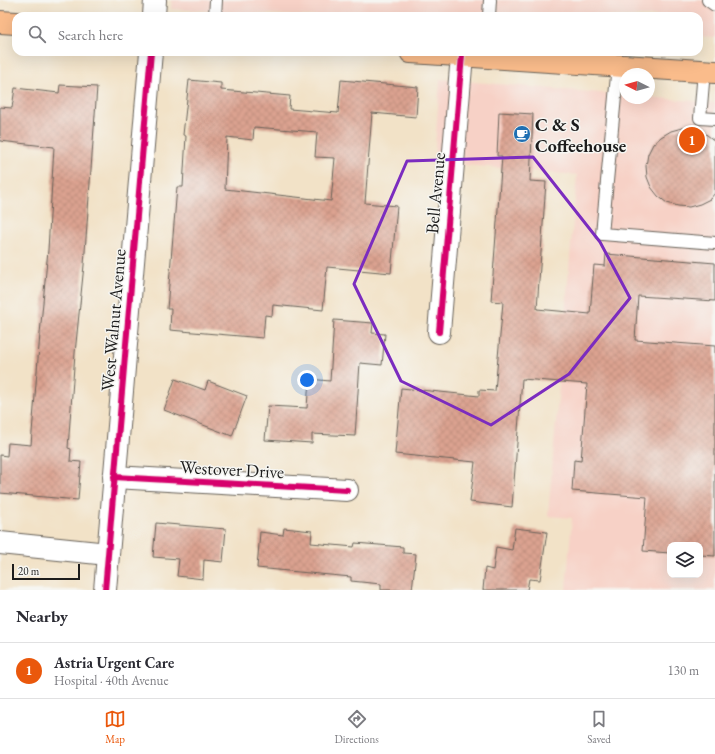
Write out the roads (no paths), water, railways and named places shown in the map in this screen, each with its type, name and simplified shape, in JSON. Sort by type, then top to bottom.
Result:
[{"type":"main road","points":[[0,22],[12,23]]},
{"type":"main road","points":[[498,56],[618,66],[710,71]]},
{"type":"street","points":[[154,12],[155,0]]},
{"type":"street","name":"West Walnut Avenue","points":[[105,590],[151,56]]},
{"type":"street","name":"Bell Avenue","points":[[439,332],[462,56]]},
{"type":"street","name":"Westover Drive","points":[[114,477],[347,490]]},
{"type":"street","points":[[0,544],[108,554]]},
{"type":"lane","points":[[215,12],[216,0]]},
{"type":"lane","points":[[489,12],[490,0]]},
{"type":"lane","points":[[708,0],[715,5]]},
{"type":"lane","points":[[618,66],[602,234],[715,243]]},
{"type":"lane","points":[[710,71],[700,118],[715,119]]},
{"type":"place","name":"C & S Coffeehouse","points":[[522,134]]},
{"type":"place","name":"Astria Urgent Care","points":[[692,140]]}]
